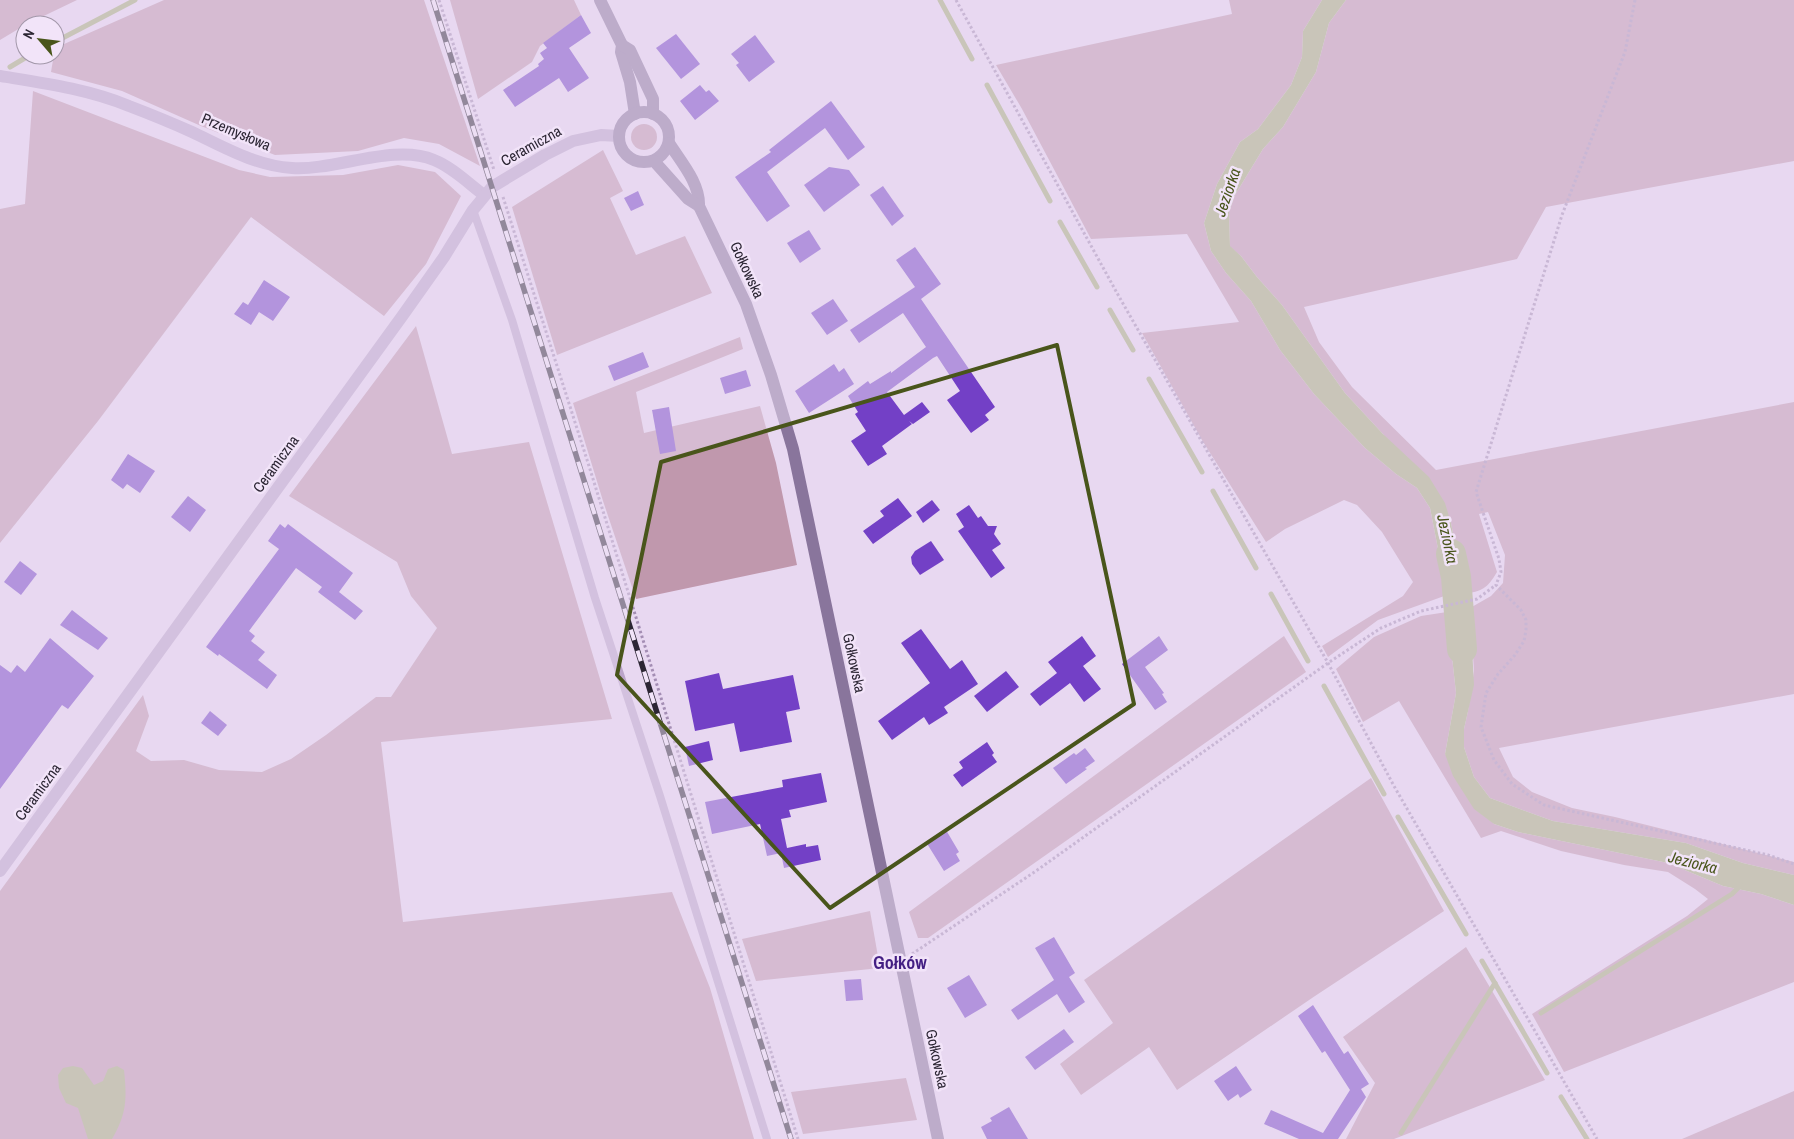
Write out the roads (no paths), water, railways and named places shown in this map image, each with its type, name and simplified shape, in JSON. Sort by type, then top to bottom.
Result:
[{"type":"street","points":[[600,0],[622,45],[630,50],[653,99],[653,114]]},
{"type":"street","points":[[622,45],[621,52],[630,82],[636,114]]},
{"type":"street","name":"Przemysłowa","points":[[0,76],[66,87],[127,104],[240,154],[260,162],[278,166],[308,168],[414,154],[442,164],[484,195]]},
{"type":"street","points":[[640,112],[653,114],[667,125],[670,133],[669,143],[661,157],[645,163],[637,162],[623,152],[619,136],[621,127],[625,120],[640,112]]},
{"type":"street","name":"Ceramiczna","points":[[0,870],[409,307],[484,195],[498,183],[573,141],[601,135],[619,136]]},
{"type":"street","name":"Gołkowska","points":[[669,143],[694,182],[698,193],[699,206],[746,304],[771,374],[793,449],[938,1139]]},
{"type":"street","name":"Gołkowska","points":[[654,161],[688,199],[699,206]]},
{"type":"lane","points":[[473,210],[512,320],[595,598],[768,1139]]},
{"type":"water","points":[[1322,0],[1346,0],[1329,23],[1316,72],[1283,127],[1263,149],[1235,195],[1229,212],[1230,246],[1241,256],[1282,305],[1345,393],[1383,434],[1429,477],[1445,503],[1451,523],[1464,594],[1447,595],[1430,508],[1417,488],[1396,474],[1365,448],[1314,394],[1280,350],[1251,301],[1226,273],[1211,251],[1204,223],[1217,184],[1240,142],[1258,129],[1291,85],[1302,57],[1303,31]]},
{"type":"water","points":[[1470,608],[1474,685],[1464,729],[1464,747],[1474,777],[1490,798],[1553,821],[1686,843],[1743,863],[1794,875],[1794,905],[1761,894],[1723,886],[1668,863],[1518,832],[1494,824],[1474,809],[1453,776],[1445,754],[1456,693],[1447,612]]},
{"type":"water","points":[[73,1066],[82,1068],[94,1085],[103,1081],[108,1069],[117,1066],[124,1070],[125,1106],[121,1122],[112,1139],[88,1139],[78,1108],[66,1103],[59,1088],[58,1075],[63,1068]]},
{"type":"waterway","points":[[65,37],[135,0]]},
{"type":"waterway","points":[[940,0],[972,59]]},
{"type":"waterway","points":[[10,67],[15,64]]},
{"type":"waterway","points":[[987,85],[1050,201]]},
{"type":"waterway","points":[[1060,222],[1097,287]]},
{"type":"waterway","points":[[1110,310],[1133,350]]},
{"type":"waterway","points":[[1149,379],[1202,472]]},
{"type":"waterway","points":[[1213,491],[1256,568]]},
{"type":"waterway","name":"Jeziorka","points":[[1451,554],[1456,577],[1462,649]]},
{"type":"waterway","points":[[1271,594],[1308,661]]},
{"type":"waterway","points":[[1324,686],[1384,794]]},
{"type":"waterway","points":[[1398,817],[1466,934]]},
{"type":"waterway","points":[[1541,1013],[1732,894],[1741,885]]},
{"type":"waterway","points":[[1482,961],[1547,1073]]},
{"type":"waterway","points":[[1401,1133],[1495,983]]},
{"type":"waterway","points":[[1561,1097],[1587,1139]]},
{"type":"railway","points":[[433,0],[791,1139]]},
{"type":"district","name":"Gołków","points":[[900,963]]}]
